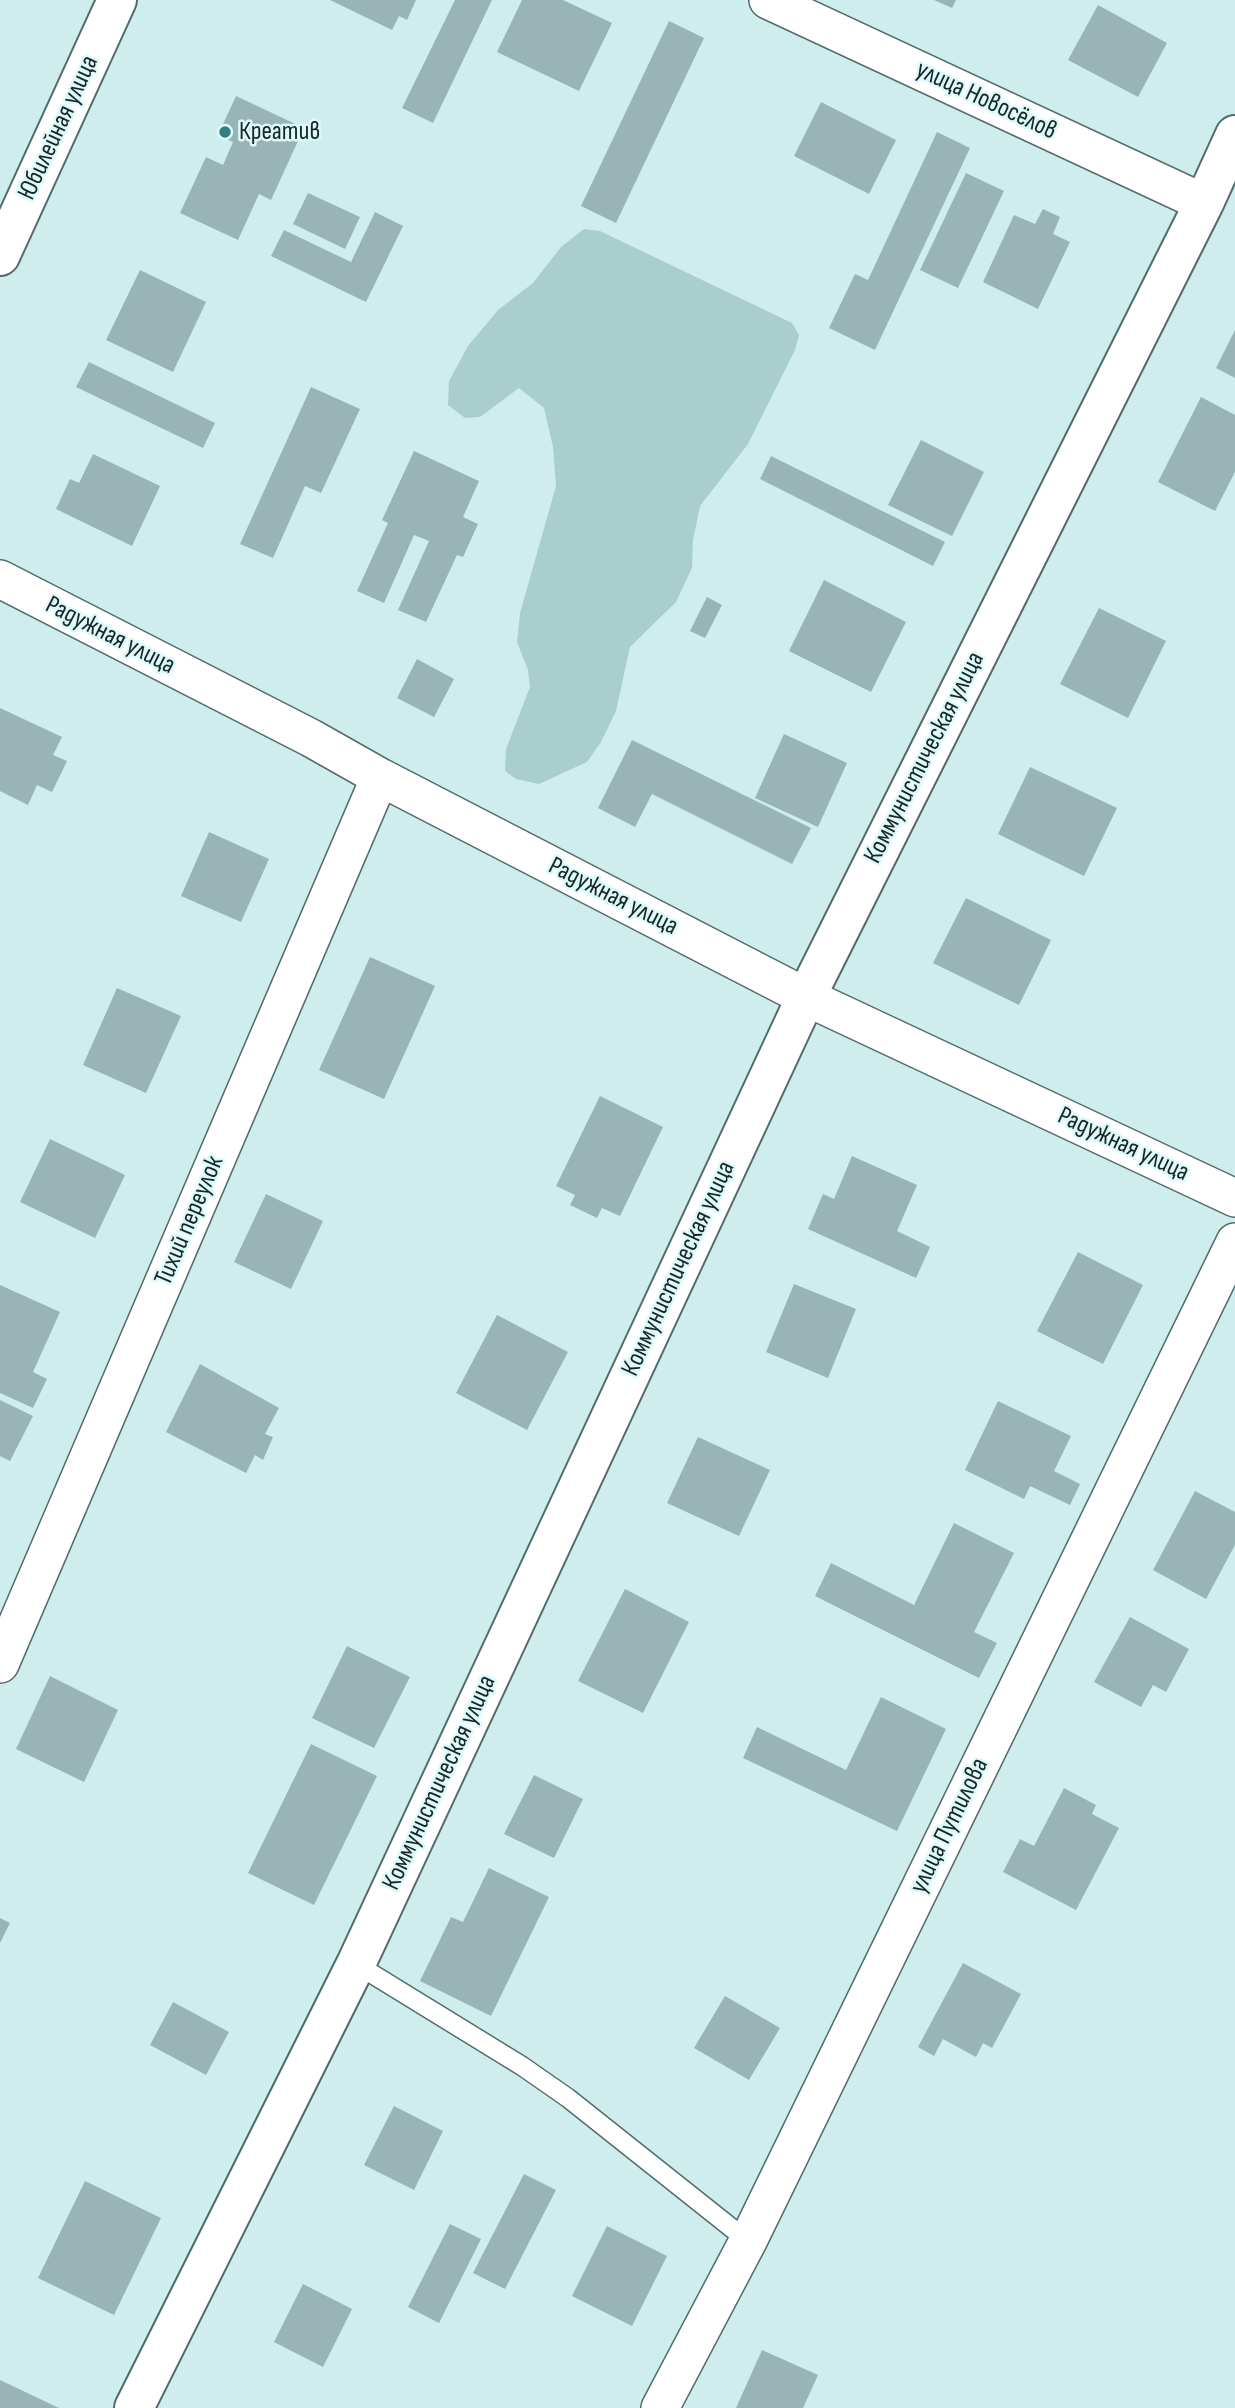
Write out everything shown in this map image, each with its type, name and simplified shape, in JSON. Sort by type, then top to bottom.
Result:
[{"type":"street","name":"Юбилейная улица","points":[[0,256],[117,0]]},
{"type":"street","name":"улица Новосёлов","points":[[768,0],[1204,203]]},
{"type":"street","name":"Коммунистическая улица","points":[[134,2408],[356,1964],[806,997],[1204,203],[1235,135]]},
{"type":"street","name":"Радужная улица","points":[[0,579],[806,997],[1235,1198]]},
{"type":"street","name":"Тихий переулок","points":[[0,1664],[380,777]]},
{"type":"street","name":"улица Путилова","points":[[660,2408],[748,2241],[1235,1242]]},
{"type":"lane","points":[[356,1964],[522,2066],[568,2098],[748,2241]]},
{"type":"shaded area","points":[[584,229],[600,231],[792,323],[799,335],[795,350],[748,444],[700,506],[693,540],[692,568],[676,602],[630,647],[616,711],[601,742],[587,762],[539,784],[516,779],[505,771],[506,749],[530,687],[528,670],[517,642],[520,613],[556,486],[553,447],[544,408],[519,388],[480,417],[465,418],[448,405],[449,381],[468,346],[498,310],[533,283],[561,247]]},
{"type":"building","points":[[330,0],[416,0],[407,20],[399,16],[392,30]]},
{"type":"building","points":[[455,0],[492,0],[433,123],[402,108]]},
{"type":"building","points":[[522,0],[563,0],[612,23],[579,91],[497,52]]},
{"type":"building","points":[[934,0],[956,0],[952,8]]},
{"type":"building","points":[[1098,5],[1167,43],[1138,97],[1068,60]]},
{"type":"building","points":[[669,21],[704,38],[616,223],[581,206]]},
{"type":"building","points":[[236,96],[304,128],[271,200],[259,194],[238,240],[180,213],[206,157],[223,165],[233,142],[218,135]]},
{"type":"building","points":[[821,102],[896,140],[869,194],[794,156]]},
{"type":"building","points":[[937,132],[970,148],[875,350],[829,328],[855,274],[868,280]]},
{"type":"building","points":[[966,173],[1004,191],[958,288],[920,270]]},
{"type":"building","points":[[308,193],[360,217],[345,249],[293,224]]},
{"type":"building","points":[[1043,209],[1060,217],[1053,234],[1070,242],[1038,309],[983,282],[1014,215],[1035,224]]},
{"type":"building","points":[[375,212],[403,226],[366,302],[271,256],[284,230],[351,262]]},
{"type":"building","points":[[140,270],[206,302],[173,372],[106,340]]},
{"type":"building","points":[[1235,330],[1235,378],[1216,368]]},
{"type":"building","points":[[89,362],[215,423],[203,448],[76,387]]},
{"type":"building","points":[[311,387],[360,409],[321,493],[305,486],[273,558],[240,544]]},
{"type":"building","points":[[1201,397],[1235,415],[1235,472],[1215,511],[1158,482]]},
{"type":"building","points":[[921,440],[984,472],[952,536],[888,505]]},
{"type":"building","points":[[414,451],[479,481],[463,517],[478,524],[463,557],[457,555],[426,622],[398,610],[429,541],[414,535],[384,603],[357,591],[388,523],[382,520]]},
{"type":"building","points":[[93,454],[160,486],[132,546],[56,509],[70,479],[79,483]]},
{"type":"building","points":[[771,456],[945,542],[933,566],[760,479]]},
{"type":"building","points":[[824,580],[906,622],[871,692],[789,651]]},
{"type":"building","points":[[707,597],[722,605],[705,638],[690,631]]},
{"type":"building","points":[[1099,608],[1166,641],[1128,718],[1060,684]]},
{"type":"building","points":[[417,659],[454,679],[434,717],[397,698]]},
{"type":"building","points":[[0,708],[62,737],[53,755],[67,761],[52,792],[37,785],[28,805],[0,791]]},
{"type":"building","points":[[784,734],[847,763],[818,827],[755,798]]},
{"type":"building","points":[[632,740],[811,828],[792,864],[652,794],[635,827],[598,808]]},
{"type":"building","points":[[1030,767],[1117,808],[1084,876],[998,834]]},
{"type":"building","points":[[209,832],[269,859],[241,922],[181,896]]},
{"type":"building","points":[[966,898],[1051,940],[1019,1005],[933,963]]},
{"type":"building","points":[[370,957],[435,986],[384,1099],[319,1070]]},
{"type":"building","points":[[117,988],[181,1016],[146,1093],[83,1065]]},
{"type":"building","points":[[600,1096],[663,1127],[620,1216],[602,1208],[597,1218],[570,1205],[575,1195],[556,1186]]},
{"type":"building","points":[[50,1139],[125,1175],[95,1238],[20,1202]]},
{"type":"building","points":[[852,1156],[917,1185],[897,1231],[930,1247],[916,1278],[808,1229],[823,1194],[834,1199]]},
{"type":"building","points":[[266,1194],[323,1221],[291,1289],[234,1262]]},
{"type":"building","points":[[1078,1252],[1143,1285],[1103,1364],[1037,1331]]},
{"type":"building","points":[[794,1284],[856,1309],[828,1378],[766,1352]]},
{"type":"building","points":[[0,1285],[60,1312],[33,1372],[47,1379],[33,1408],[0,1393]]},
{"type":"building","points":[[497,1315],[568,1352],[527,1430],[456,1393]]},
{"type":"building","points":[[200,1364],[279,1408],[265,1434],[273,1437],[263,1460],[255,1455],[246,1473],[166,1432]]},
{"type":"building","points":[[0,1400],[33,1416],[10,1461],[0,1456]]},
{"type":"building","points":[[998,1401],[1071,1436],[1054,1471],[1080,1484],[1070,1505],[1030,1486],[1024,1499],[965,1470]]},
{"type":"building","points":[[698,1437],[770,1470],[739,1536],[667,1503]]},
{"type":"building","points":[[1195,1491],[1235,1512],[1235,1545],[1206,1599],[1153,1570]]},
{"type":"building","points":[[954,1523],[1014,1553],[974,1632],[997,1643],[979,1678],[815,1596],[831,1563],[914,1605]]},
{"type":"building","points":[[625,1589],[689,1622],[643,1713],[578,1681]]},
{"type":"building","points":[[1130,1617],[1189,1649],[1166,1692],[1153,1685],[1141,1707],[1094,1682]]},
{"type":"building","points":[[347,1646],[410,1677],[374,1748],[312,1718]]},
{"type":"building","points":[[50,1676],[118,1710],[84,1782],[16,1749]]},
{"type":"building","points":[[881,1697],[946,1729],[897,1831],[743,1758],[757,1727],[846,1770]]},
{"type":"building","points":[[311,1744],[377,1776],[314,1905],[248,1873]]},
{"type":"building","points":[[534,1775],[583,1799],[554,1858],[504,1834]]},
{"type":"building","points":[[1064,1788],[1096,1805],[1092,1814],[1119,1828],[1076,1910],[1003,1872],[1020,1839],[1034,1846]]},
{"type":"building","points":[[489,1868],[549,1897],[491,2016],[420,1981],[451,1917],[463,1922]]},
{"type":"building","points":[[0,1918],[10,1923],[0,1943]]},
{"type":"building","points":[[963,1963],[1021,1994],[992,2048],[983,2043],[976,2057],[943,2039],[934,2056],[918,2047]]},
{"type":"building","points":[[725,1996],[780,2028],[749,2080],[694,2048]]},
{"type":"building","points":[[173,2002],[229,2032],[206,2075],[150,2045]]},
{"type":"building","points":[[394,2106],[443,2131],[414,2190],[364,2165]]},
{"type":"building","points":[[524,2174],[556,2190],[505,2289],[473,2273]]},
{"type":"building","points":[[85,2181],[161,2218],[114,2315],[38,2278]]},
{"type":"building","points":[[450,2224],[481,2239],[439,2323],[408,2307]]},
{"type":"building","points":[[607,2226],[667,2256],[632,2326],[572,2296]]},
{"type":"building","points":[[303,2284],[352,2309],[323,2367],[274,2342]]},
{"type":"building","points":[[762,2350],[818,2375],[803,2408],[736,2408]]},
{"type":"building","points":[[0,2380],[59,2408],[0,2408]]},
{"type":"place","name":"Креатив","points":[[225,132]]}]
